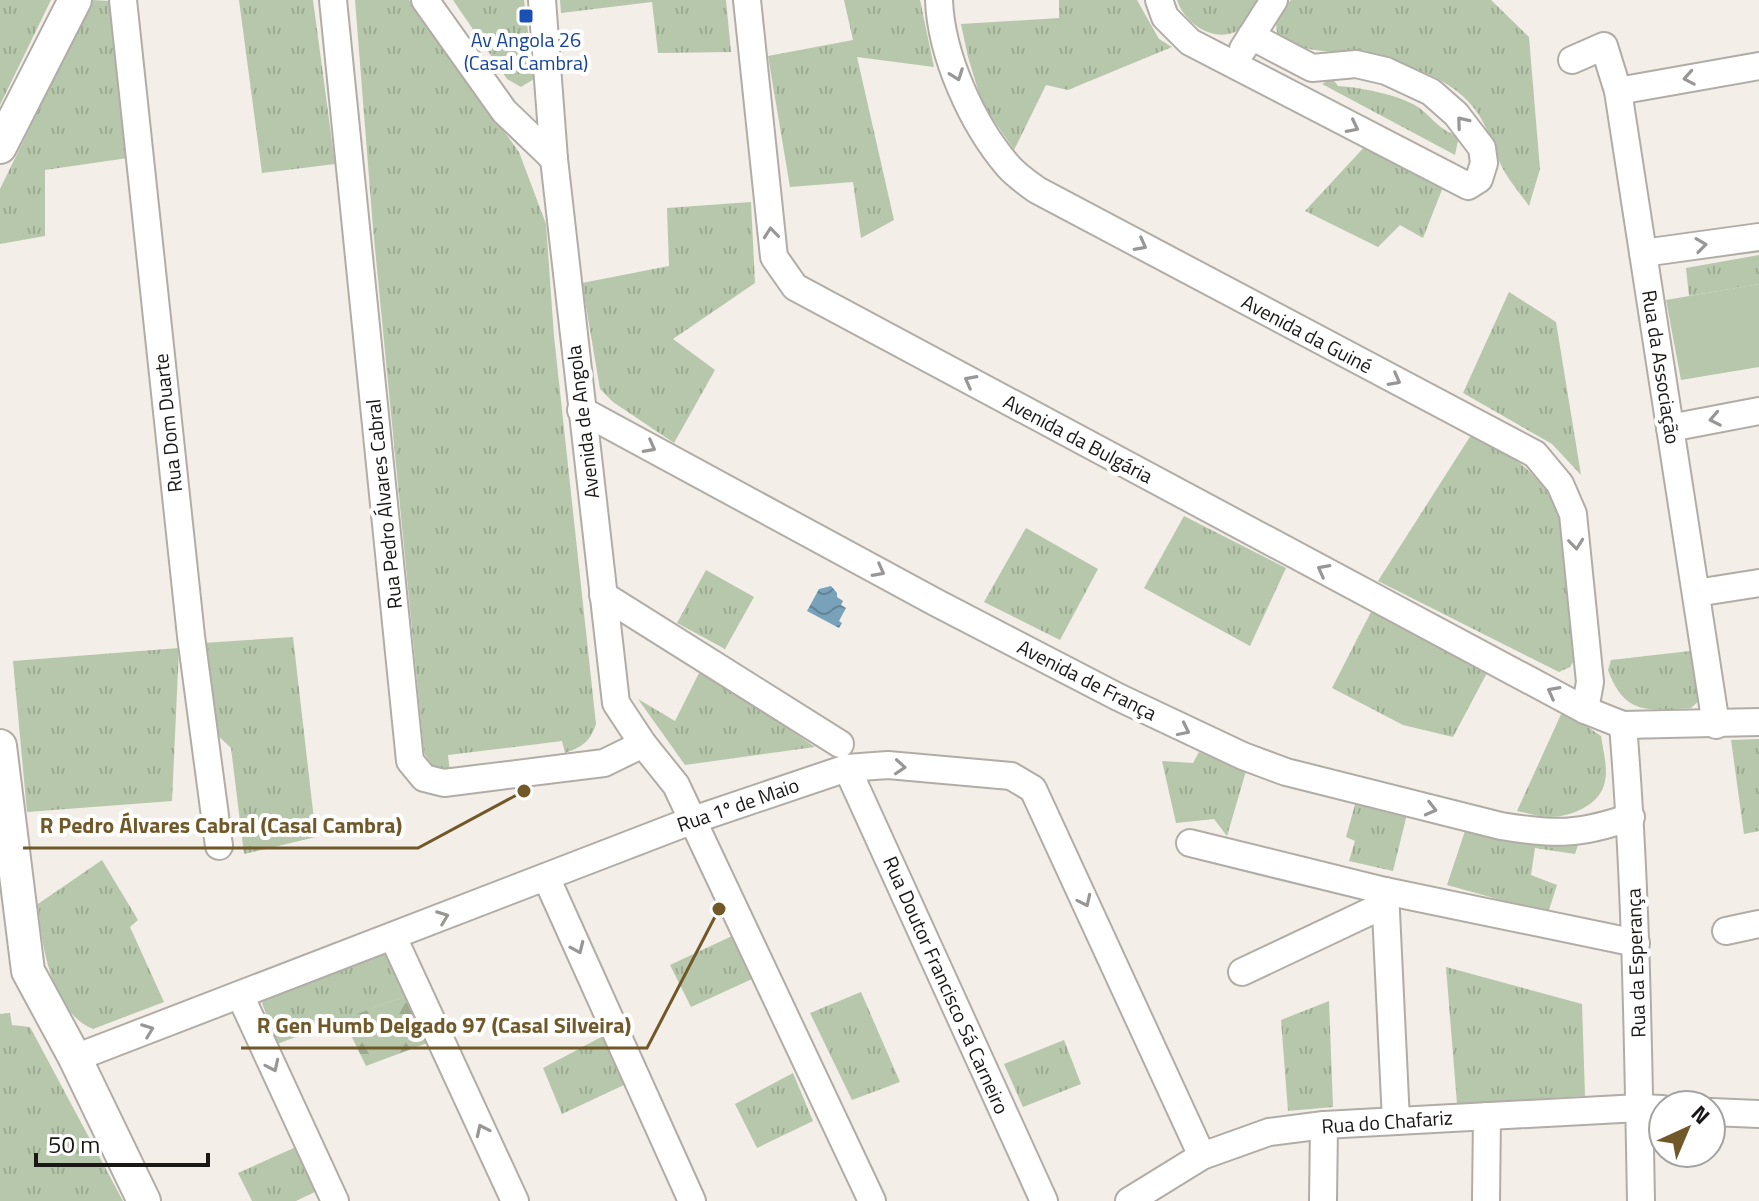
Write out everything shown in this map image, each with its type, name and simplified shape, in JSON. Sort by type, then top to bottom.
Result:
[{"type":"street","points":[[0,147],[75,0]]},
{"type":"street","name":"Rua Dom Duarte","points":[[123,0],[191,636],[219,846]]},
{"type":"street","name":"Rua Pedro Álvares Cabral","points":[[333,0],[410,761],[424,778],[444,783],[604,763],[643,744]]},
{"type":"street","points":[[425,0],[504,111],[554,159]]},
{"type":"street","name":"Avenida de Angola","points":[[542,0],[554,159],[616,703],[643,744],[676,785],[872,1201]]},
{"type":"street","name":"Avenida da Bulgária","points":[[747,0],[774,257],[795,287],[1585,710],[1623,725]]},
{"type":"street","name":"Avenida da Guiné","points":[[939,0],[940,17],[956,78],[996,151],[1010,169],[1037,190],[1535,454],[1560,484],[1573,514],[1590,682],[1585,710]]},
{"type":"street","points":[[1159,0],[1165,17],[1190,42],[1468,186],[1479,179],[1484,163],[1482,148],[1456,114],[1431,92],[1386,71],[1356,64],[1312,68],[1251,36]]},
{"type":"street","points":[[1234,66],[1274,0]]},
{"type":"street","name":"Rua da Associação","points":[[1572,60],[1604,46],[1618,91],[1716,725]]},
{"type":"street","points":[[1618,91],[1759,66]]},
{"type":"street","points":[[1303,101],[1312,68]]},
{"type":"street","points":[[1643,253],[1759,237]]},
{"type":"street","name":"Avenida de França","points":[[581,410],[935,602],[1118,697],[1243,756],[1286,772],[1535,832],[1569,834],[1598,829],[1631,817]]},
{"type":"street","points":[[1670,428],[1759,411]]},
{"type":"street","points":[[1696,593],[1759,583]]},
{"type":"street","points":[[603,595],[844,756]]},
{"type":"street","points":[[1623,725],[1759,722]]},
{"type":"street","name":"Rua da Esperança","points":[[1623,725],[1631,817],[1636,943],[1649,1089]]},
{"type":"street","points":[[0,746],[28,971],[75,1058],[144,1201]]},
{"type":"street","name":"Rua 1º de Maio","points":[[75,1058],[693,820],[844,756],[888,765],[1011,776],[1033,789],[1202,1156]]},
{"type":"street","name":"Rua Doutor Francisco Sá Carneiro","points":[[844,756],[1044,1201]]},
{"type":"street","points":[[1190,843],[1385,897],[1636,943]]},
{"type":"street","points":[[546,877],[692,1201]]},
{"type":"street","points":[[1242,972],[1385,897]]},
{"type":"street","points":[[1385,897],[1396,1121]]},
{"type":"street","points":[[1726,931],[1759,924]]},
{"type":"street","points":[[393,937],[515,1201]]},
{"type":"street","points":[[240,995],[335,1201]]},
{"type":"street","name":"Rua do Chafariz","points":[[1129,1201],[1202,1156],[1269,1132],[1324,1125],[1647,1109]]},
{"type":"street","points":[[1727,1113],[1759,1114]]},
{"type":"street","points":[[1486,1201],[1487,1116]]},
{"type":"street","points":[[1323,1201],[1324,1125]]},
{"type":"street","name":"Rua da Esperança","points":[[1641,1201],[1647,1146]]},
{"type":"green space","points":[[0,0],[51,0],[0,105]]},
{"type":"green space","points":[[92,0],[110,1],[128,158],[45,170],[45,236],[0,244],[0,189]]},
{"type":"green space","points":[[239,0],[313,0],[335,164],[262,173]]},
{"type":"green space","points":[[355,0],[409,0],[519,152],[546,224],[554,336],[596,724],[585,743],[565,753],[562,741],[448,755],[450,773],[433,767],[424,753],[373,228]]},
{"type":"green space","points":[[453,0],[524,0],[534,79],[521,87],[507,79]]},
{"type":"green space","points":[[560,0],[726,0],[731,52],[658,53],[652,2],[561,13]]},
{"type":"green space","points":[[844,0],[920,0],[934,67],[857,57],[894,220],[861,238],[853,182],[790,187],[768,56],[853,40]]},
{"type":"green space","points":[[1059,0],[1137,0],[1159,39],[1172,47],[1068,90],[1046,85],[1014,150],[982,103],[961,24],[1059,18]]},
{"type":"green space","points":[[1177,0],[1258,0],[1235,32],[1217,34],[1192,22]]},
{"type":"green space","points":[[1291,0],[1491,0],[1529,37],[1540,169],[1529,206],[1504,171],[1479,115],[1457,91],[1430,75],[1399,64],[1368,56],[1301,47],[1279,39],[1276,27],[1278,18]]},
{"type":"green space","points":[[1332,78],[1338,86],[1379,92],[1418,107],[1442,128],[1459,136],[1455,155],[1322,84]]},
{"type":"green space","points":[[1368,143],[1443,187],[1423,238],[1400,225],[1378,247],[1305,211]]},
{"type":"green space","points":[[751,202],[755,283],[673,339],[715,370],[674,443],[613,402],[600,389],[582,283],[669,266],[667,208]]},
{"type":"green space","points":[[1759,255],[1759,284],[1689,296],[1686,268]]},
{"type":"green space","points":[[1759,284],[1759,367],[1681,380],[1666,300]]},
{"type":"green space","points":[[1509,292],[1556,322],[1581,475],[1552,444],[1463,393]]},
{"type":"green space","points":[[1473,432],[1524,466],[1544,488],[1559,516],[1576,657],[1570,667],[1559,672],[1378,581]]},
{"type":"green space","points":[[1184,516],[1286,568],[1250,646],[1144,588]]},
{"type":"green space","points":[[1026,528],[1098,569],[1060,640],[984,602]]},
{"type":"green space","points":[[706,570],[754,597],[725,649],[677,623]]},
{"type":"green space","points":[[1372,610],[1488,671],[1453,737],[1403,725],[1332,688]]},
{"type":"green space","points":[[293,637],[316,837],[244,854],[231,748],[214,732],[203,643]]},
{"type":"green space","points":[[179,648],[172,801],[27,812],[13,661]]},
{"type":"green space","points":[[1690,651],[1701,699],[1691,708],[1651,709],[1631,703],[1622,696],[1608,670],[1611,660]]},
{"type":"green space","points":[[701,669],[815,747],[685,765],[638,699],[675,721]]},
{"type":"green space","points":[[1563,710],[1601,736],[1606,770],[1602,789],[1591,803],[1566,815],[1545,817],[1517,811]]},
{"type":"green space","points":[[1759,739],[1759,831],[1744,834],[1731,740]]},
{"type":"green space","points":[[1199,752],[1246,771],[1227,836],[1214,819],[1176,823],[1162,761],[1193,763]]},
{"type":"green space","points":[[1358,794],[1408,810],[1393,871],[1349,861],[1355,841],[1346,837]]},
{"type":"green space","points":[[1467,825],[1578,845],[1575,854],[1535,848],[1531,875],[1557,885],[1548,913],[1447,885]]},
{"type":"green space","points":[[102,860],[138,920],[130,927],[164,1002],[93,1029],[79,1021],[58,993],[46,957],[38,904]]},
{"type":"green space","points":[[732,936],[752,979],[691,1007],[670,965]]},
{"type":"green space","points":[[388,951],[409,995],[277,1044],[262,1003],[268,995]]},
{"type":"green space","points":[[1446,967],[1582,1004],[1585,1096],[1457,1104]]},
{"type":"green space","points":[[861,992],[900,1082],[852,1100],[810,1013]]},
{"type":"green space","points":[[409,995],[430,1042],[366,1066],[343,1019]]},
{"type":"green space","points":[[1329,1001],[1333,1107],[1288,1111],[1281,1020]]},
{"type":"green space","points":[[10,1013],[12,1025],[30,1027],[123,1201],[0,1201],[0,1014]]},
{"type":"green space","points":[[605,1035],[626,1084],[562,1114],[543,1068]]},
{"type":"green space","points":[[1064,1040],[1081,1084],[1023,1107],[1004,1064]]},
{"type":"green space","points":[[793,1073],[813,1121],[757,1148],[735,1104]]},
{"type":"green space","points":[[296,1147],[317,1191],[296,1201],[252,1201],[238,1173]]},
{"type":"water","points":[[831,586],[843,601],[841,605],[846,608],[839,628],[807,611],[819,589]]},
{"type":"place","name":"Av Angola 26 (Casal Cambra)","points":[[526,16]]},
{"type":"place","name":"R Pedro Álvares Cabral (Casal Cambra)","points":[[524,791]]},
{"type":"place","name":"R Gen Humb Delgado 97 (Casal Silveira)","points":[[719,909]]}]
